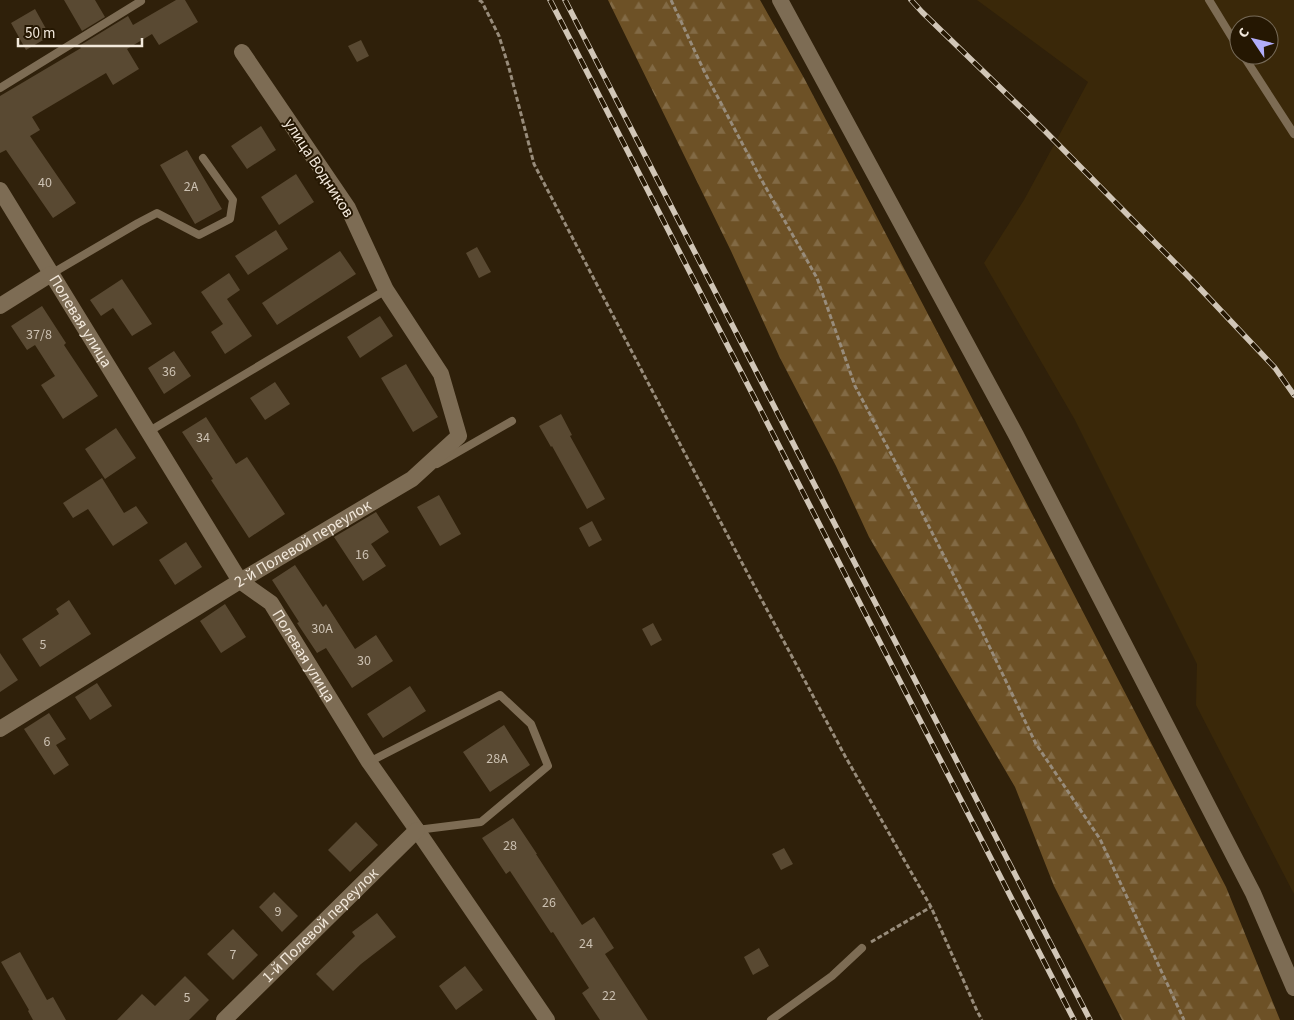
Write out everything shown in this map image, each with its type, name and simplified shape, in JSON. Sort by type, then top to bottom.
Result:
[{"type":"street","points":[[780,0],[1016,435],[1253,893],[1294,988]]},
{"type":"street","name":"улица Водников","points":[[242,52],[348,208],[386,290]]},
{"type":"street","name":"Полевая улица","points":[[0,190],[240,581],[271,604],[369,762],[547,1020]]},
{"type":"street","points":[[0,306],[51,274]]},
{"type":"street","name":"2-й Полевой переулок","points":[[0,728],[240,581],[412,479],[459,436],[441,374],[386,290]]},
{"type":"street","name":"1-й Полевой переулок","points":[[224,1020],[417,830]]},
{"type":"lane","points":[[1209,0],[1229,33]]},
{"type":"lane","points":[[0,88],[141,1]]},
{"type":"lane","points":[[1249,65],[1294,134]]},
{"type":"lane","points":[[51,274],[157,213],[199,235],[230,219],[233,200],[203,158]]},
{"type":"lane","points":[[148,432],[386,290]]},
{"type":"lane","points":[[412,479],[512,421]]},
{"type":"lane","points":[[369,762],[500,695],[531,724],[548,766],[481,822],[417,830]]},
{"type":"lane","points":[[771,1020],[832,976],[862,948]]},
{"type":"path","points":[[479,0],[482,2],[499,36],[534,164],[845,756],[931,907],[982,1020]]},
{"type":"path","points":[[671,0],[710,82],[761,179],[817,278],[855,386],[968,603],[1036,744],[1100,839],[1184,1020]]},
{"type":"path","points":[[862,948],[931,907]]},
{"type":"shaded area","points":[[977,0],[1294,0],[1294,894],[1196,705],[1197,664],[1075,420],[984,263],[1024,200],[1088,82]]},
{"type":"green space","points":[[608,0],[760,0],[804,78],[1226,887],[1280,1020],[1122,1020],[1054,886],[1015,787],[869,537],[836,466],[780,358],[731,251]]},
{"type":"building","points":[[64,0],[95,0],[105,17],[82,31]]},
{"type":"building","points":[[176,0],[185,0],[198,22],[159,45],[152,34],[127,49],[139,69],[113,85],[106,73],[32,117],[40,130],[30,136],[76,203],[53,218],[6,150],[0,153],[0,96],[81,48],[79,46],[128,16],[133,25]]},
{"type":"building","points":[[35,9],[50,36],[26,50],[11,23]]},
{"type":"building","points":[[361,40],[369,56],[357,62],[348,46]]},
{"type":"building","points":[[261,126],[276,150],[247,169],[231,146]]},
{"type":"building","points":[[187,150],[222,209],[195,224],[160,165]]},
{"type":"building","points":[[296,174],[314,202],[279,225],[261,197]]},
{"type":"building","points":[[276,230],[288,249],[248,275],[235,256]]},
{"type":"building","points":[[477,247],[491,272],[479,278],[466,253]]},
{"type":"building","points":[[340,251],[356,274],[277,325],[262,303]]},
{"type":"building","points":[[229,273],[240,290],[227,299],[252,336],[225,354],[211,332],[223,324],[201,292]]},
{"type":"building","points":[[122,279],[152,324],[132,336],[113,308],[101,316],[90,300]]},
{"type":"building","points":[[42,306],[66,343],[64,345],[98,396],[63,419],[41,385],[55,376],[35,345],[27,350],[11,326]]},
{"type":"building","points":[[380,316],[393,336],[360,358],[347,337]]},
{"type":"building","points":[[174,351],[191,376],[164,394],[148,368]]},
{"type":"building","points":[[406,364],[438,417],[413,432],[381,378]]},
{"type":"building","points":[[275,382],[290,404],[265,420],[250,398]]},
{"type":"building","points":[[561,414],[572,435],[570,436],[605,499],[587,509],[539,426]]},
{"type":"building","points":[[206,417],[236,464],[247,457],[285,514],[249,538],[182,432]]},
{"type":"building","points":[[116,428],[136,458],[105,479],[85,449]]},
{"type":"building","points":[[102,478],[124,513],[136,506],[148,523],[113,546],[88,509],[73,518],[63,503]]},
{"type":"building","points":[[439,495],[461,534],[440,546],[417,507]]},
{"type":"building","points":[[376,512],[389,532],[371,544],[386,566],[363,581],[334,537]]},
{"type":"building","points":[[592,521],[602,540],[589,547],[579,528]]},
{"type":"building","points":[[186,542],[202,567],[175,585],[159,560]]},
{"type":"building","points":[[295,565],[323,607],[326,604],[355,649],[376,635],[393,661],[352,688],[326,648],[317,653],[272,580]]},
{"type":"building","points":[[69,600],[91,634],[40,667],[22,639],[59,614],[56,609]]},
{"type":"building","points":[[225,604],[246,637],[221,653],[200,621]]},
{"type":"building","points":[[653,623],[662,640],[651,646],[642,629]]},
{"type":"building","points":[[0,653],[18,680],[0,692]]},
{"type":"building","points":[[97,683],[112,706],[90,720],[75,697]]},
{"type":"building","points":[[410,686],[426,711],[383,738],[367,714]]},
{"type":"building","points":[[49,713],[66,739],[56,745],[69,765],[54,775],[24,729]]},
{"type":"building","points":[[504,725],[530,765],[490,792],[463,752]]},
{"type":"building","points":[[513,818],[582,925],[594,917],[614,948],[605,954],[648,1020],[600,1020],[582,993],[589,988],[553,932],[551,933],[510,871],[506,874],[482,838]]},
{"type":"building","points":[[356,822],[378,845],[350,872],[328,850]]},
{"type":"building","points":[[784,848],[793,864],[781,870],[772,854]]},
{"type":"building","points":[[274,892],[298,916],[282,932],[259,907]]},
{"type":"building","points":[[377,913],[396,937],[361,964],[333,991],[316,974],[355,936],[352,932]]},
{"type":"building","points":[[233,929],[258,955],[233,980],[207,954]]},
{"type":"building","points":[[759,948],[769,966],[753,975],[744,957]]},
{"type":"building","points":[[20,952],[47,1000],[53,997],[66,1020],[33,1020],[1,962]]},
{"type":"building","points":[[465,966],[483,990],[456,1010],[439,986]]},
{"type":"building","points":[[185,976],[209,1000],[189,1020],[117,1020],[142,994],[155,1006]]},
{"type":"railway","points":[[550,0],[1074,1020]]},
{"type":"railway","points":[[565,0],[1090,1020]]},
{"type":"railway","points":[[911,0],[1045,131],[1192,280],[1275,368],[1294,395]]}]
